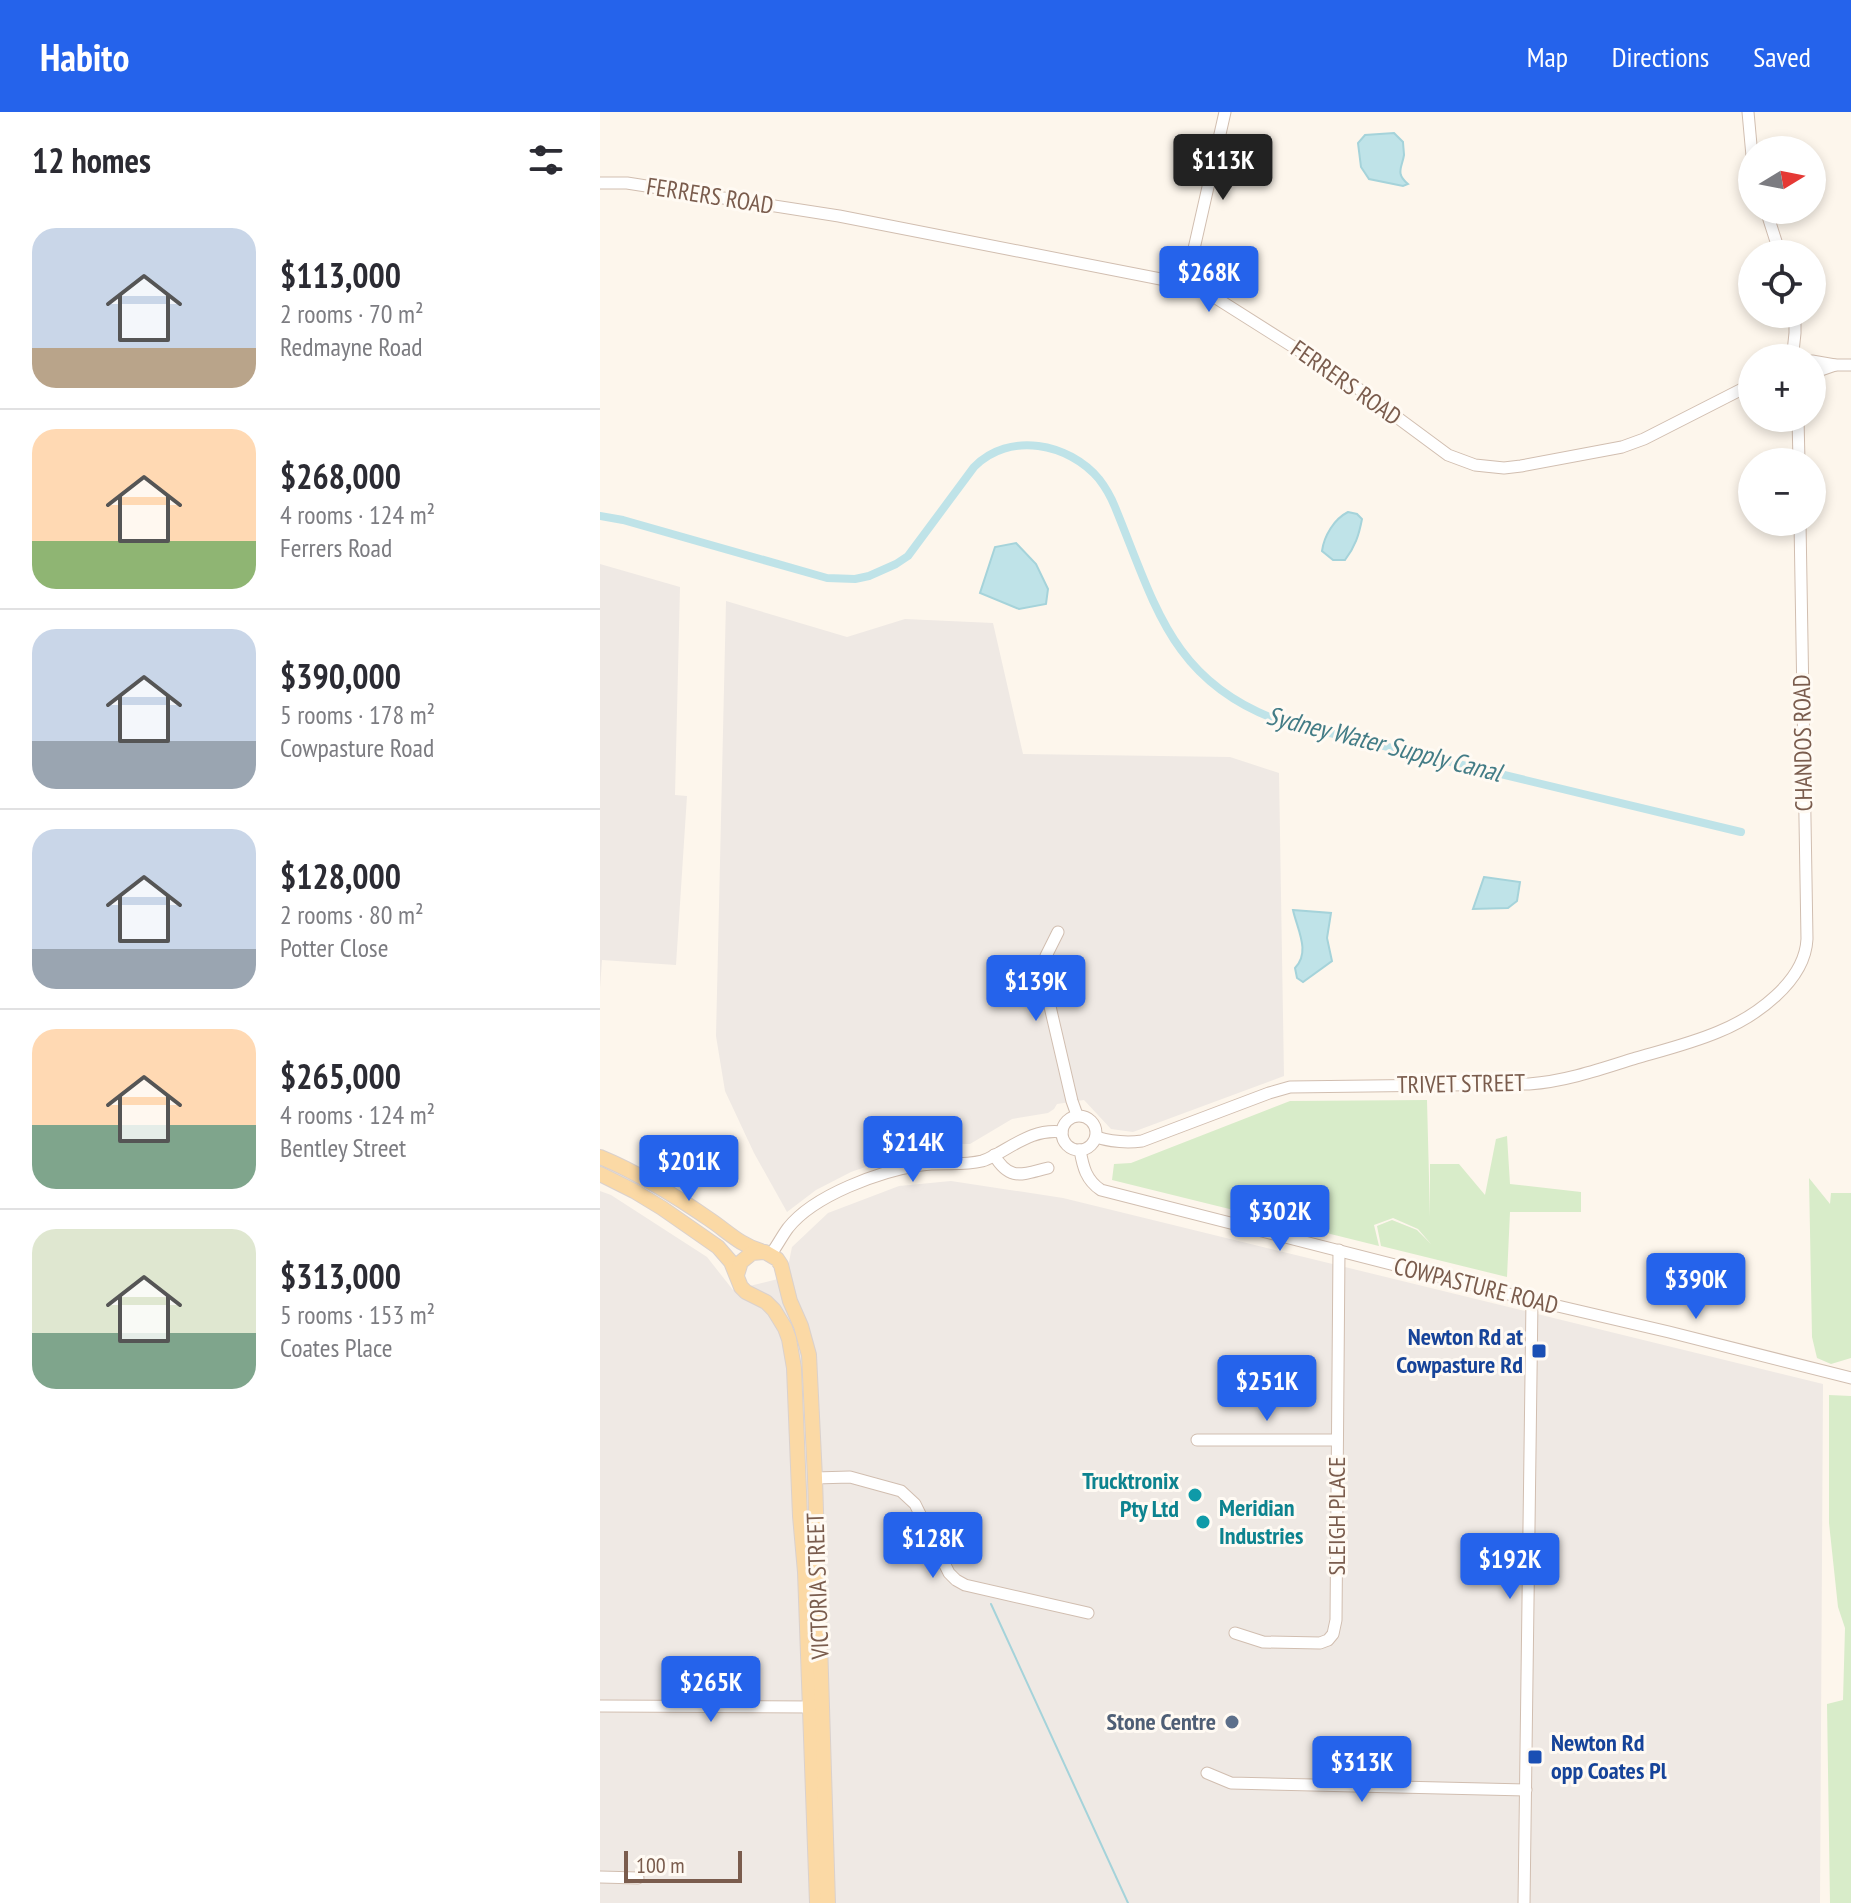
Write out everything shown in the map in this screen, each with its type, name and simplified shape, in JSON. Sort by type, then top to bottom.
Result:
[{"type":"main road","points":[[600,1157],[659,1186],[740,1243],[768,1253],[781,1265],[783,1273],[776,1291],[757,1297],[746,1292],[731,1262],[718,1247],[662,1208],[600,1174]]},
{"type":"main road","points":[[737,1275],[746,1256],[768,1253]]},
{"type":"main road","name":"VICTORIA STREET","points":[[783,1273],[809,1355],[815,1478],[817,1903]]},
{"type":"main road","name":"VICTORIA STREET","points":[[757,1297],[780,1318],[792,1352],[800,1516],[828,1903]]},
{"type":"street","points":[[1186,284],[1225,112]]},
{"type":"street","points":[[1748,112],[1749,136]]},
{"type":"street","name":"FERRERS ROAD","points":[[600,183],[627,183],[839,216],[1186,284],[1216,298],[1352,384],[1448,455],[1475,465],[1504,468],[1622,447],[1738,391]]},
{"type":"street","points":[[1826,363],[1851,365]]},
{"type":"street","points":[[1826,368],[1835,365]]},
{"type":"street","name":"CHANDOS ROAD","points":[[1800,536],[1807,939],[1802,963]]},
{"type":"street","points":[[1058,932],[1046,956],[1045,985],[1077,1115]]},
{"type":"street","name":"TRIVET STREET","points":[[1096,1137],[1129,1143],[1142,1141],[1290,1087],[1529,1084],[1576,1077],[1729,1027],[1783,989],[1802,963]]},
{"type":"street","points":[[1077,1115],[1093,1122],[1096,1127],[1096,1137],[1090,1146],[1080,1150],[1065,1143],[1062,1132],[1067,1121],[1077,1115]]},
{"type":"street","points":[[768,1253],[802,1215],[854,1184],[921,1165],[987,1160],[1033,1134],[1050,1130],[1062,1132]]},
{"type":"street","name":"COWPASTURE ROAD","points":[[1080,1150],[1087,1177],[1101,1190],[1851,1378]]},
{"type":"street","points":[[994,1155],[1002,1168],[1011,1172],[1025,1173],[1048,1168]]},
{"type":"street","name":"SLEIGH PLACE","points":[[1331,1637],[1336,1620],[1339,1250]]},
{"type":"street","points":[[1524,1903],[1532,1300]]},
{"type":"street","points":[[1197,1440],[1337,1440]]},
{"type":"street","points":[[815,1478],[850,1477],[901,1491],[915,1504],[949,1573],[965,1585],[1088,1613]]},
{"type":"street","points":[[1235,1633],[1268,1643],[1315,1644],[1331,1637],[1342,1647]]},
{"type":"street","points":[[600,1706],[816,1706]]},
{"type":"street","points":[[1207,1773],[1231,1783],[1526,1790]]},
{"type":"street","points":[[600,1877],[638,1878]]},
{"type":"shaded area","points":[[600,564],[680,587],[675,795],[687,796],[676,965],[602,960],[600,988]]},
{"type":"shaded area","points":[[726,601],[847,637],[905,619],[993,623],[1023,754],[1230,757],[1279,773],[1284,1076],[1133,1132],[1111,1129],[1084,1100],[1057,1104],[1048,1113],[1012,1119],[970,1144],[939,1144],[851,1172],[816,1190],[787,1212],[754,1153],[725,1091],[716,1036]]},
{"type":"shaded area","points":[[951,1181],[1063,1198],[1823,1384],[1820,1903],[600,1903],[600,1191],[707,1257],[733,1290],[786,1277],[792,1247],[828,1213],[899,1186]]},
{"type":"green space","points":[[1427,1100],[1430,1217],[1430,1164],[1459,1164],[1485,1195],[1496,1139],[1507,1136],[1510,1184],[1581,1192],[1581,1212],[1510,1212],[1507,1277],[1381,1246],[1377,1226],[1392,1220],[1417,1230],[1431,1244],[1418,1229],[1393,1218],[1374,1225],[1379,1246],[1112,1180],[1114,1164],[1131,1163],[1290,1101]]},
{"type":"green space","points":[[1809,1178],[1830,1204],[1831,1193],[1851,1193],[1851,1358],[1831,1364],[1817,1358],[1812,1337]]},
{"type":"green space","points":[[1829,1395],[1851,1396],[1851,1903],[1830,1903],[1827,1704],[1843,1700],[1845,1628],[1838,1607],[1829,1523]]},
{"type":"water","points":[[1394,133],[1403,142],[1400,173],[1408,184],[1403,186],[1369,179],[1361,167],[1358,143],[1365,135]]},
{"type":"water","points":[[1348,512],[1362,519],[1358,536],[1345,560],[1333,560],[1322,551],[1323,545],[1334,523]]},
{"type":"water","points":[[1016,543],[1036,564],[1048,589],[1046,604],[1019,609],[980,593],[995,547]]},
{"type":"water","points":[[1484,877],[1520,882],[1517,901],[1508,908],[1473,909]]},
{"type":"water","points":[[1293,910],[1331,913],[1327,938],[1332,961],[1303,982],[1297,978],[1295,968],[1300,962],[1302,948]]},
{"type":"waterway","name":"Sydney Water Supply Canal","points":[[600,516],[827,578],[855,579],[869,576],[908,556],[974,467],[988,456],[1021,445],[1055,450],[1072,457],[1102,482],[1156,607],[1172,636],[1190,662],[1214,685],[1243,705],[1280,721],[1741,832]]},
{"type":"waterway","points":[[991,1604],[1128,1903]]},
{"type":"place","name":"Newton Rd at Cowpasture Rd","points":[[1539,1351]]},
{"type":"place","name":"Trucktronix Pty Ltd","points":[[1195,1495]]},
{"type":"place","name":"Meridian Industries","points":[[1203,1522]]},
{"type":"place","name":"Stone Centre","points":[[1232,1722]]},
{"type":"place","name":"Newton Rd opp Coates Pl","points":[[1535,1757]]}]
